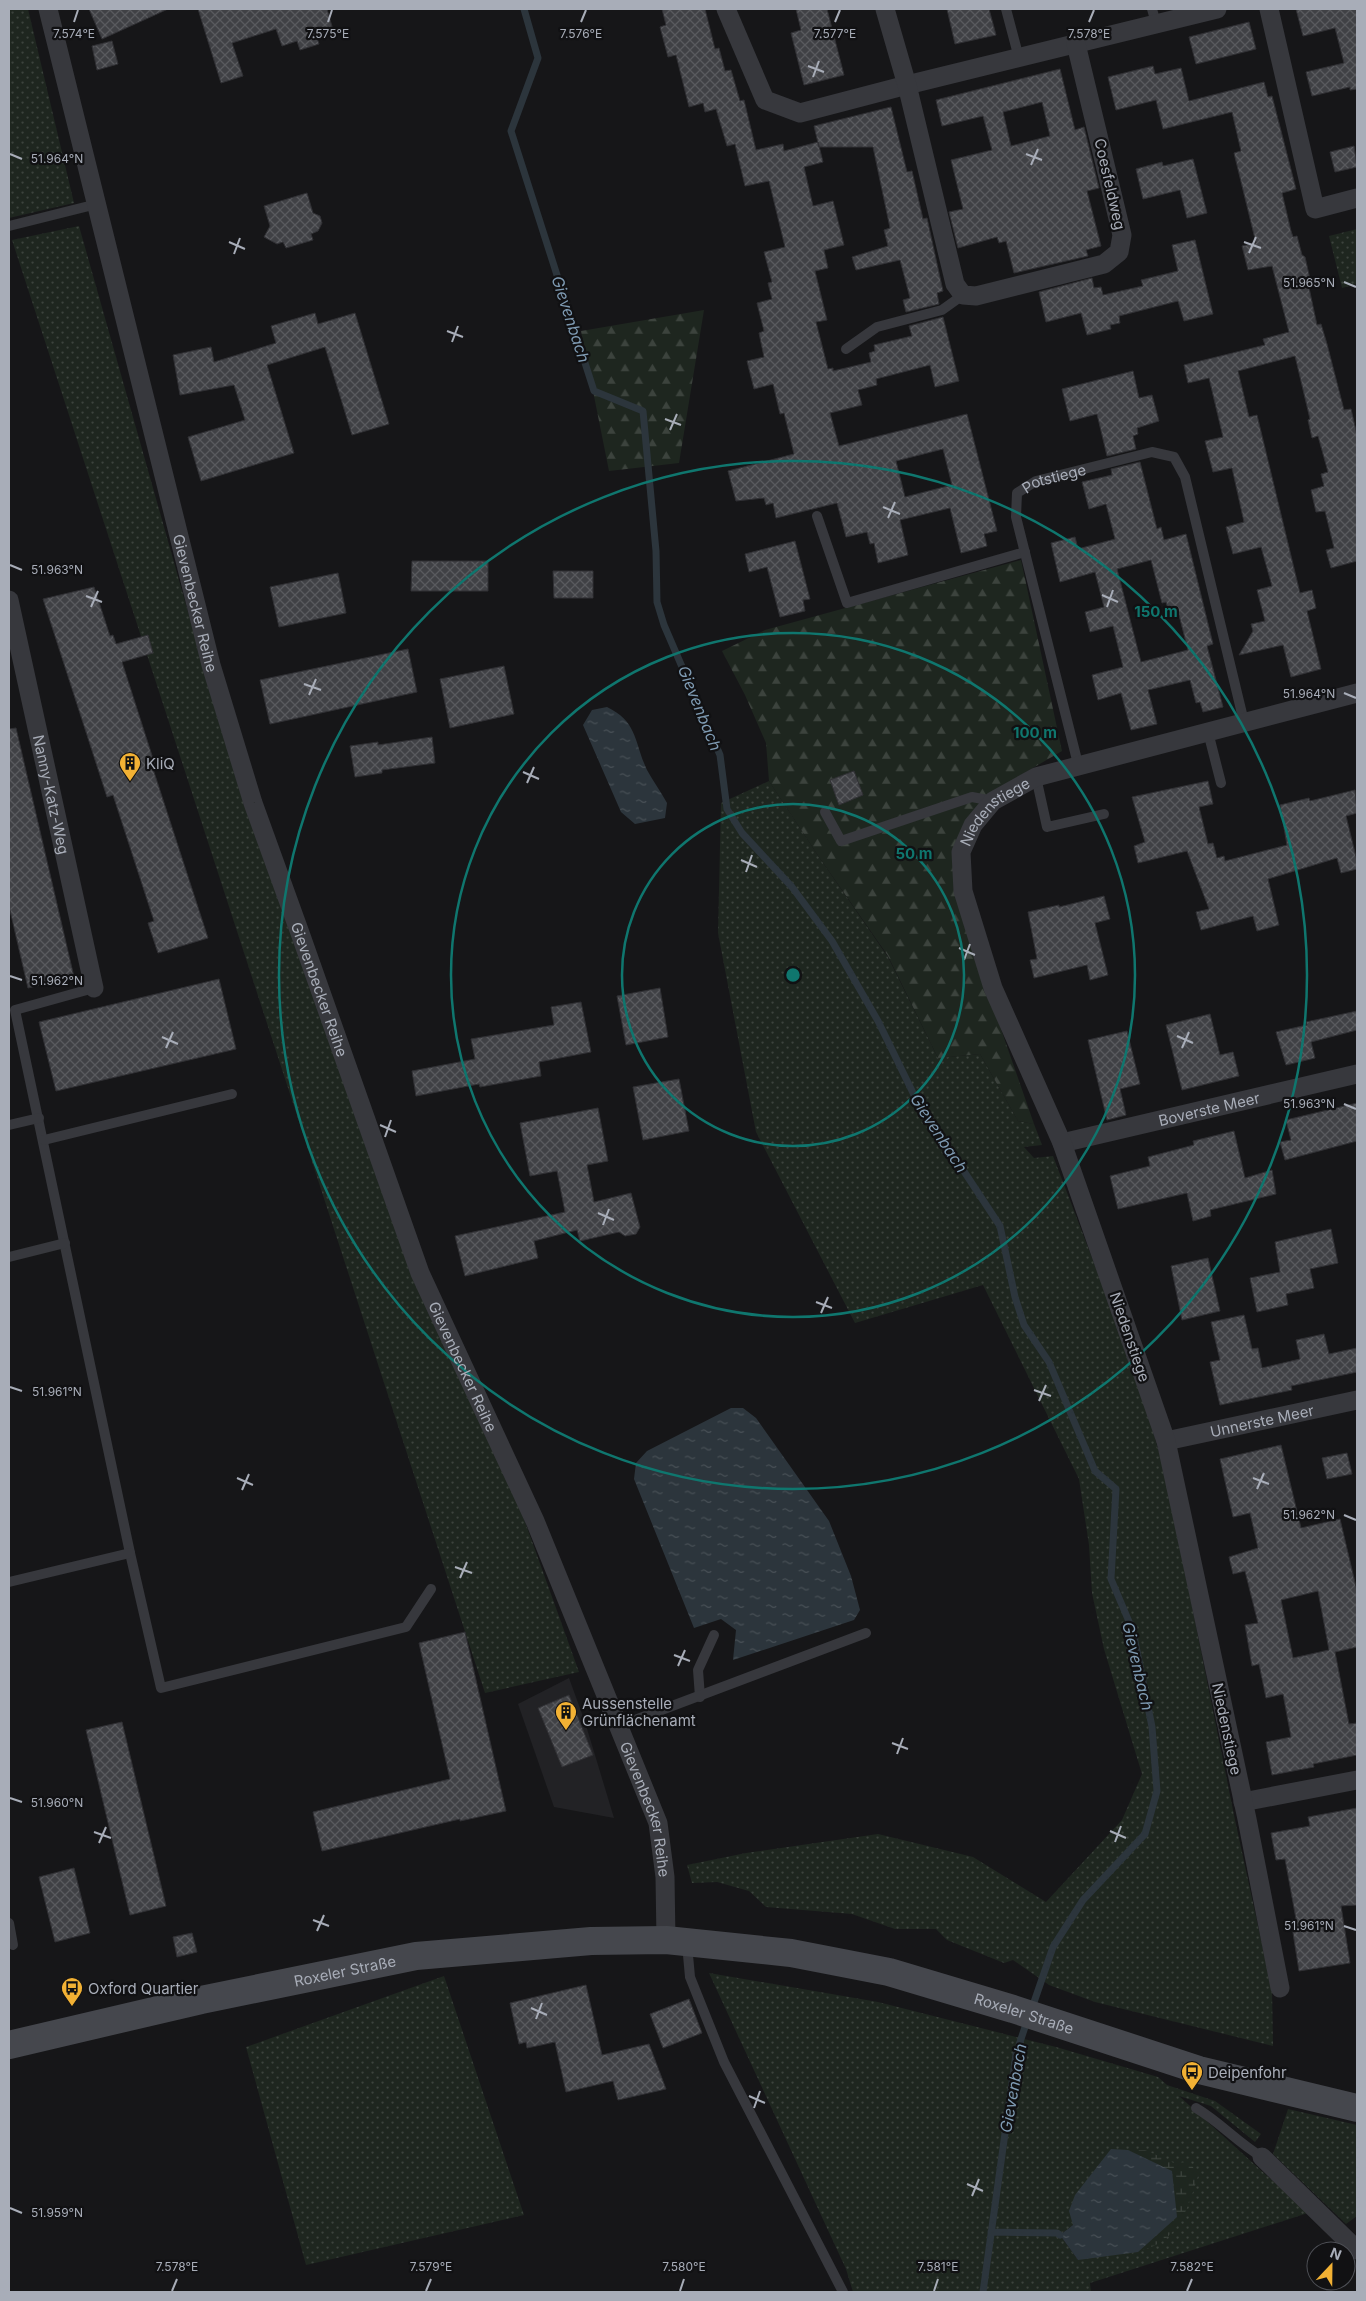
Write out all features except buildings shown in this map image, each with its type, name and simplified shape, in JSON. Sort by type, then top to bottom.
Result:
[{"type":"main road","name":"Roxeler Straße","points":[[9,2045],[201,2000],[416,1956],[591,1941],[676,1940],[791,1953],[889,1972],[1013,2009],[1199,2070],[1283,2092],[1357,2108]]},
{"type":"street","name":"Gievenbecker Reihe","points":[[48,9],[211,665],[252,804],[300,933],[420,1273],[513,1471],[658,1824],[676,1940]]},
{"type":"street","points":[[726,9],[765,100],[800,113],[907,84],[1076,44],[1154,16],[1217,9]]},
{"type":"street","points":[[885,9],[907,84],[955,284],[963,295]]},
{"type":"street","points":[[1269,9],[1315,208],[1357,198]]},
{"type":"street","name":"Coesfeldweg","points":[[963,295],[976,296],[1104,264],[1119,252],[1122,235],[1076,44]]},
{"type":"street","name":"Nanny-Katz-Weg","points":[[9,600],[94,988]]},
{"type":"street","points":[[1078,764],[1357,693]]},
{"type":"street","name":"Niedenstiege","points":[[1078,764],[1036,777],[993,800],[973,825],[961,852],[963,892],[993,988],[1062,1143],[1166,1441],[1243,1802],[1280,1988]]},
{"type":"street","name":"Boverste Meer","points":[[1062,1143],[1357,1074]]},
{"type":"street","name":"Unnerste Meer","points":[[1166,1441],[1357,1400]]},
{"type":"street","points":[[1243,1802],[1357,1780]]},
{"type":"street","points":[[1262,2157],[1357,2250]]},
{"type":"lane","points":[[1006,9],[1018,58]]},
{"type":"lane","points":[[9,226],[97,204]]},
{"type":"lane","points":[[846,349],[877,327],[942,310],[963,295]]},
{"type":"lane","name":"Potstiege","points":[[1078,764],[1016,517],[1017,493],[1036,481],[1152,452],[1174,457],[1185,477],[1244,722]]},
{"type":"lane","points":[[818,516],[848,602],[1025,552]]},
{"type":"lane","points":[[1208,732],[1220,783]]},
{"type":"lane","points":[[1036,777],[1047,827],[1104,814]]},
{"type":"lane","points":[[825,812],[841,841],[972,797],[993,800]]},
{"type":"lane","points":[[94,988],[15,1010],[130,1553],[161,1688],[406,1627],[431,1589]]},
{"type":"lane","points":[[44,1140],[232,1094]]},
{"type":"lane","points":[[9,1126],[39,1118]]},
{"type":"lane","points":[[9,1257],[65,1244]]},
{"type":"lane","points":[[9,1582],[130,1553]]},
{"type":"lane","points":[[619,1726],[866,1633]]},
{"type":"lane","points":[[700,1697],[698,1670],[714,1635]]},
{"type":"lane","points":[[9,1923],[13,1945]]},
{"type":"lane","points":[[676,1940],[724,2062],[843,2292]]},
{"type":"lane","points":[[1196,2108],[1212,2117],[1242,2145],[1262,2157]]},
{"type":"shaded area","points":[[569,1678],[585,1722],[614,1818],[554,1807],[518,1704]]},
{"type":"green space","points":[[9,9],[28,9],[74,203],[9,218]]},
{"type":"green space","points":[[79,226],[190,619],[438,1328],[506,1469],[579,1672],[485,1693],[12,240]]},
{"type":"green space","points":[[1357,229],[1357,284],[1342,288],[1329,236]]},
{"type":"green space","points":[[704,310],[679,463],[609,471],[581,331]]},
{"type":"green space","points":[[1021,560],[1062,751],[990,793],[955,850],[987,989],[1034,1124],[1018,1121],[980,1054],[938,1058],[888,956],[769,781],[766,743],[745,695],[722,651],[765,630]]},
{"type":"green space","points":[[769,781],[888,957],[938,1058],[980,1054],[1018,1121],[1034,1124],[1042,1145],[1024,1147],[1034,1158],[1053,1156],[1119,1328],[1149,1416],[1167,1482],[1235,1820],[1272,1990],[1273,2046],[1095,2002],[1049,1985],[1013,1960],[1004,1963],[947,1940],[936,1929],[895,1929],[852,1914],[766,1907],[749,1891],[717,1882],[692,1883],[687,1865],[746,1853],[878,1834],[973,1857],[1046,1902],[1122,1820],[1142,1774],[1104,1649],[1092,1593],[1089,1545],[1079,1479],[983,1285],[855,1323],[756,1132],[718,933],[721,803]]},
{"type":"green space","points":[[709,1973],[878,2002],[1056,2047],[1158,2077],[1167,2085],[1215,2101],[1261,2134],[1255,2142],[1211,2106],[1179,2096],[1308,2213],[1090,2283],[1091,2292],[853,2292],[846,2269]],"holes":[[[1073,2225],[1078,2260],[1060,2235]]]},
{"type":"green space","points":[[444,1976],[524,2215],[306,2265],[246,2047]]},
{"type":"green space","points":[[1288,2109],[1357,2125],[1357,2216],[1346,2224],[1273,2154]]},
{"type":"green space","points":[[1128,2150],[1145,2150],[1174,2163],[1190,2162],[1198,2176],[1189,2204],[1168,2237],[1145,2250],[1129,2253],[1123,2158]]},
{"type":"water","points":[[607,707],[617,713],[630,726],[647,770],[667,803],[665,818],[635,824],[621,812],[583,725],[592,710]]},
{"type":"water","points":[[731,1408],[743,1408],[756,1418],[829,1521],[851,1576],[860,1610],[854,1620],[733,1660],[736,1630],[721,1619],[694,1628],[634,1479],[636,1463],[647,1451]]},
{"type":"water","points":[[1111,2149],[1128,2150],[1172,2171],[1177,2217],[1138,2252],[1078,2260],[1060,2235],[1073,2225],[1069,2211],[1075,2195]]},
{"type":"waterway","name":"Gievenbach","points":[[524,9],[538,58],[511,131],[594,391],[643,411],[656,551],[657,602],[664,625],[720,755],[727,809],[742,833],[792,887],[832,941],[878,1021],[915,1097],[1000,1226],[1015,1297],[1024,1325],[1049,1362],[1095,1471],[1116,1489],[1111,1579],[1133,1631],[1152,1727],[1157,1791],[1145,1834],[1083,1900],[1053,1947],[1032,2008]]},
{"type":"waterway","name":"Gievenbach","points":[[983,2292],[1016,2054],[1028,2018]]},
{"type":"waterway","points":[[991,2232],[1057,2233],[1060,2235]]},
{"type":"place","name":"KliQ","points":[[130,782]]},
{"type":"place","name":"Aussenstelle Grünflächenamt","points":[[566,1731]]},
{"type":"place","name":"Oxford Quartier","points":[[72,2007]]},
{"type":"place","name":"Deipenfohr","points":[[1192,2091]]}]
